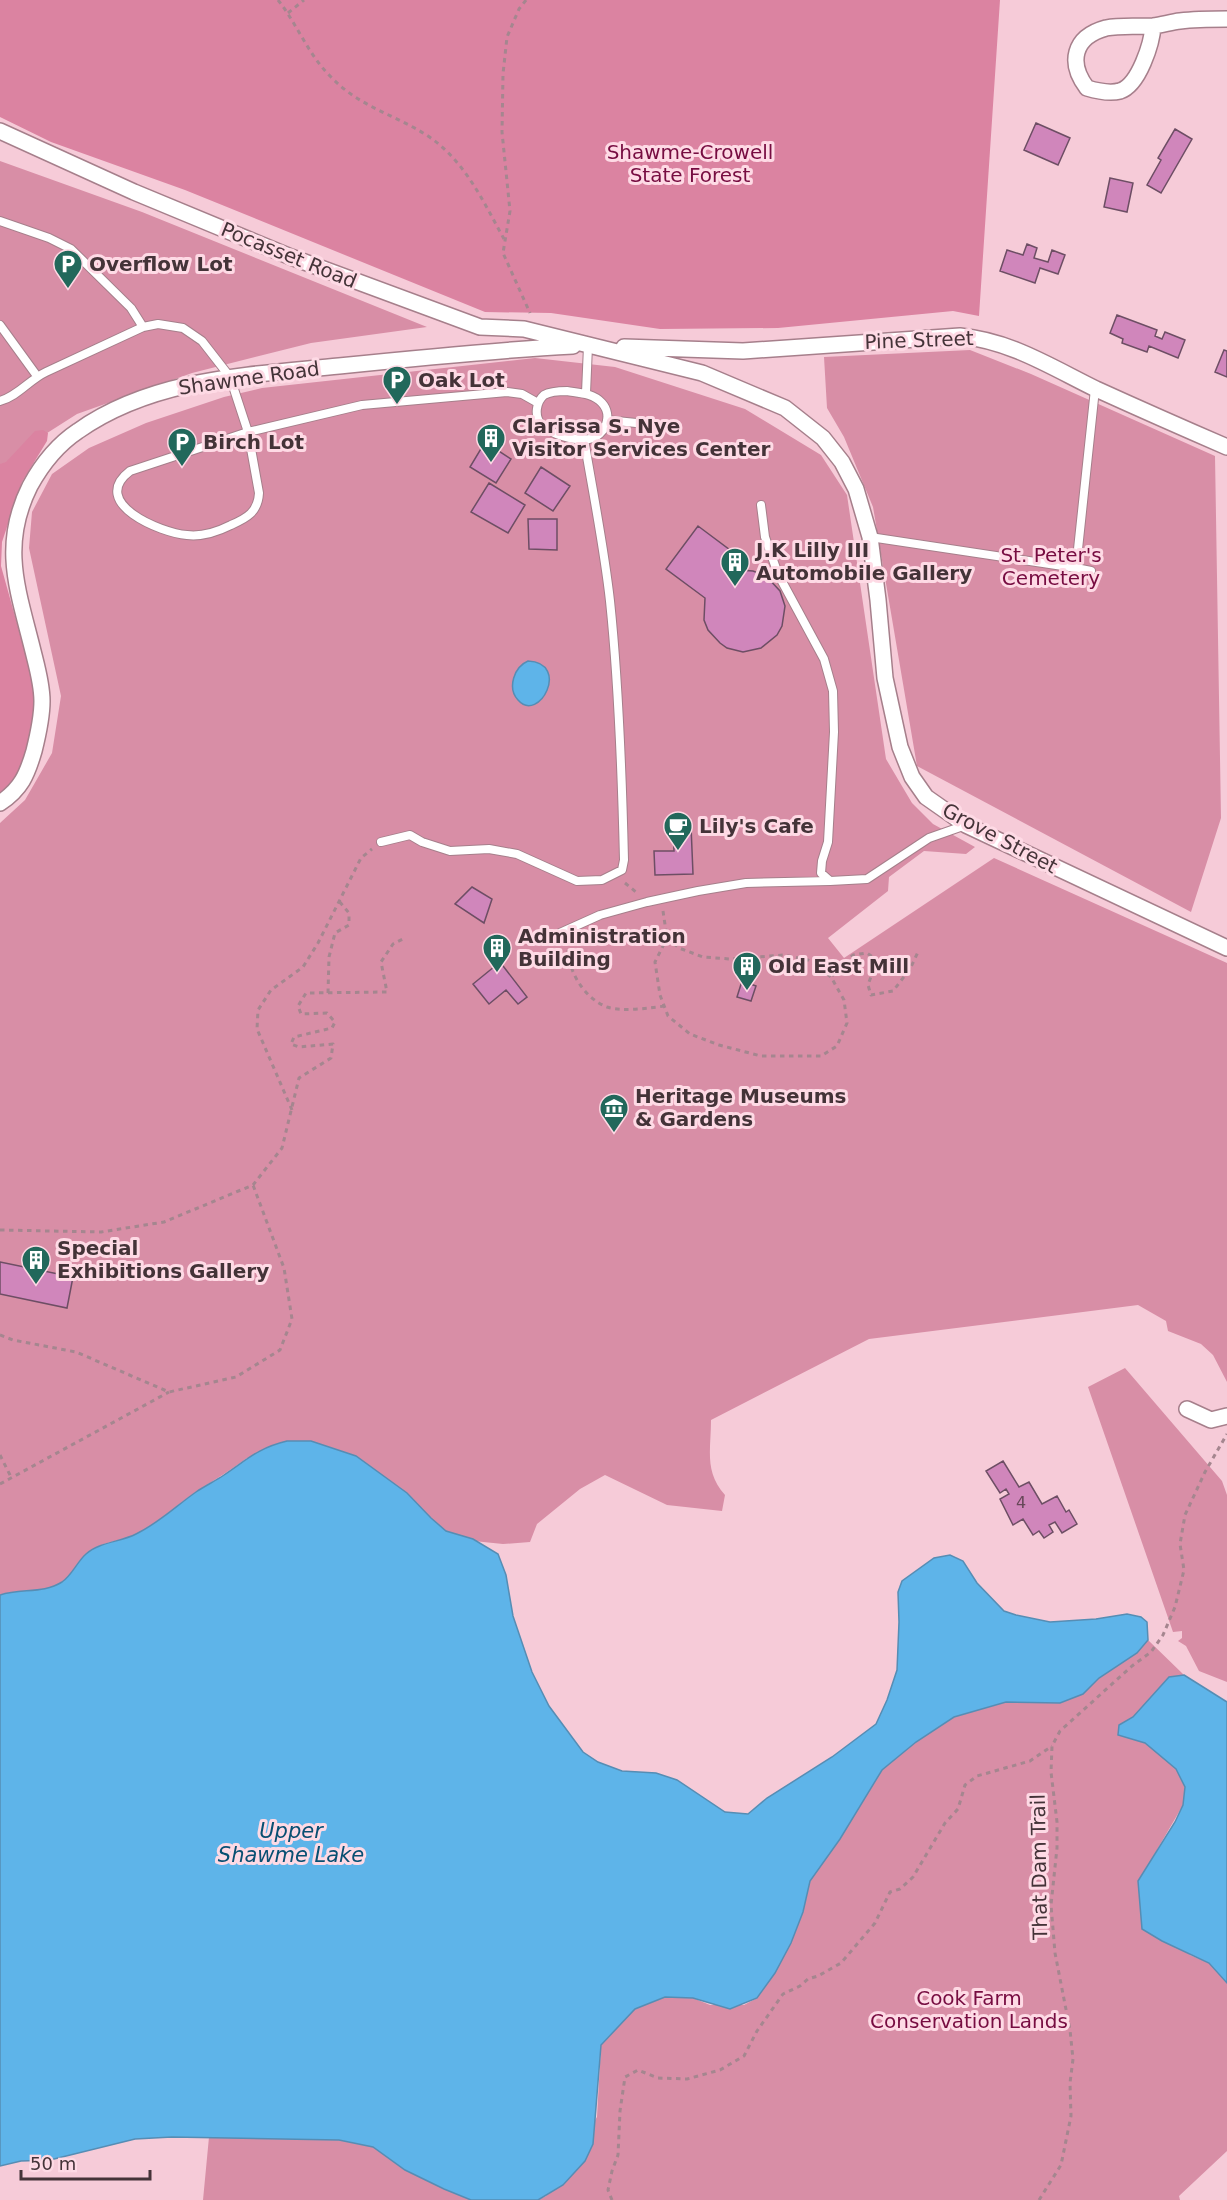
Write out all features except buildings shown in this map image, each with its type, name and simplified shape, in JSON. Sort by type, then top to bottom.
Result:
[{"type":"street","points":[[1153,26],[1152,42],[1142,66],[1127,87],[1120,91],[1106,92],[1087,88],[1077,76],[1075,59],[1077,49],[1084,39],[1106,28],[1227,19]]},
{"type":"street","name":"Pocasset Road","points":[[0,131],[135,192],[270,248],[422,306],[480,327],[524,329],[588,346]]},
{"type":"street","name":"Pine Street","points":[[588,346],[743,351],[960,336],[984,338],[1009,346],[1095,388],[1227,447]]},
{"type":"street","name":"Shawme Road","points":[[0,803],[11,796],[27,775],[40,727],[42,701],[38,672],[12,560],[15,526],[25,497],[39,469],[60,445],[78,430],[128,403],[166,390],[230,377],[481,351],[588,346]]},
{"type":"street","name":"Grove Street","points":[[588,346],[702,373],[785,408],[823,438],[842,462],[856,489],[870,537],[879,600],[885,678],[900,747],[912,777],[926,797],[966,825],[1227,948]]},
{"type":"street","points":[[1187,1409],[1211,1420],[1227,1416]]},
{"type":"lane","points":[[0,221],[49,238],[71,249],[131,308],[143,327]]},
{"type":"lane","points":[[0,401],[10,398],[37,376],[143,327],[158,324],[183,328],[202,341],[230,377],[248,432],[259,500],[254,512],[245,520],[216,532],[188,535],[154,526],[129,513],[123,507],[118,491],[124,476],[130,471],[248,432],[372,404],[507,392],[522,394],[538,403]]},
{"type":"lane","points":[[0,326],[37,376]]},
{"type":"lane","points":[[586,393],[588,346]]},
{"type":"lane","points":[[1076,568],[1095,388]]},
{"type":"lane","points":[[567,391],[586,393],[602,403],[606,411],[607,420],[602,432],[591,439],[584,439],[558,434],[540,424],[536,414],[538,403],[544,396],[553,392],[567,391]]},
{"type":"lane","points":[[607,420],[636,423]]},
{"type":"lane","points":[[381,842],[410,835],[422,842],[450,851],[489,849],[517,854],[577,881],[602,880],[622,870],[624,860],[621,738],[610,600],[584,439]]},
{"type":"lane","points":[[761,505],[765,537],[778,574],[824,659],[833,691],[834,732],[828,842],[821,873],[830,881]]},
{"type":"lane","points":[[870,537],[1091,571]]},
{"type":"lane","points":[[551,937],[600,915],[647,902],[746,883],[867,879],[929,837],[966,825]]},
{"type":"path","points":[[278,0],[315,58],[331,77],[360,102],[428,137],[452,157],[467,174],[505,240]]},
{"type":"path","points":[[288,13],[304,0]]},
{"type":"path","points":[[526,0],[519,9],[507,37],[503,74],[502,132],[510,211],[503,253],[540,333]]},
{"type":"path","points":[[291,1110],[257,1029],[258,1010],[271,990],[303,967],[318,943],[361,858],[381,842]]},
{"type":"path","points":[[615,873],[647,902],[663,911],[667,938],[655,962],[660,995],[668,1016],[690,1034],[760,1056],[821,1056],[837,1046],[846,1023],[844,1000],[831,977],[808,960],[784,955],[730,959],[704,957],[679,948],[667,938]]},
{"type":"path","points":[[328,993],[329,957],[335,933],[350,925],[349,913],[339,901]]},
{"type":"path","points":[[572,928],[568,946],[572,971],[588,995],[608,1007],[635,1009],[665,1006]]},
{"type":"path","points":[[0,1230],[101,1232],[164,1222],[253,1185],[282,1148],[299,1078],[331,1058],[333,1044],[299,1047],[291,1044],[294,1036],[332,1028],[335,1022],[327,1013],[301,1014],[298,1006],[306,993],[387,992],[381,962],[393,944],[405,938]]},
{"type":"path","points":[[831,977],[853,955],[867,952],[873,957],[873,971],[868,985],[871,995],[893,991],[910,969],[918,952]]},
{"type":"path","points":[[0,1484],[169,1392],[236,1377],[280,1350],[292,1319],[291,1309],[284,1268],[253,1185]]},
{"type":"path","points":[[0,1335],[14,1340],[76,1352],[169,1392]]},
{"type":"path","points":[[612,2200],[608,2190],[618,2155],[620,2111],[625,2077],[638,2070],[657,2078],[670,2080],[701,2077],[720,2070],[744,2056],[783,1994],[800,1986],[808,1978],[818,1976],[841,1963],[851,1949],[864,1938],[875,1923],[890,1892],[900,1889],[913,1877],[941,1828],[958,1809],[965,1785],[977,1776],[1030,1761],[1052,1746],[1060,1731],[1132,1666],[1151,1652],[1163,1635],[1175,1607],[1184,1570],[1180,1544],[1185,1515],[1205,1472],[1227,1434]]},
{"type":"path","points":[[0,1455],[11,1478]]},
{"type":"path","name":"That Dam Trail","points":[[1039,2200],[1061,2165],[1071,2116],[1070,2083],[1073,2059],[1056,1953],[1051,1905],[1057,1848],[1057,1822],[1051,1772],[1052,1746]]},
{"type":"green space","name":"Shawme-Crowell State Forest","points":[[0,0],[1000,0],[979,316],[953,311],[778,328],[660,329],[551,313],[485,312],[185,190],[51,142],[0,117]]},
{"type":"green space","points":[[0,161],[142,212],[427,327],[311,343],[192,373],[77,414],[33,442],[0,507]]},
{"type":"green space","name":"St. Peter's Cemetery","points":[[970,350],[1031,374],[1215,456],[1221,818],[1191,912],[917,766],[873,507],[844,437],[827,408],[824,357]]},
{"type":"green space","name":"Heritage Museums & Gardens","points":[[535,358],[615,367],[745,409],[821,455],[847,495],[886,759],[912,803],[933,824],[975,847],[966,854],[924,851],[889,877],[888,891],[828,938],[844,958],[994,858],[1227,963],[1227,1382],[1213,1355],[1201,1344],[1168,1331],[1166,1321],[1138,1305],[869,1339],[711,1420],[711,1469],[718,1486],[725,1495],[722,1511],[667,1505],[605,1475],[580,1489],[537,1524],[530,1542],[503,1544],[454,1539],[247,1458],[137,1534],[92,1550],[83,1557],[69,1576],[55,1586],[0,1595],[0,823],[25,800],[52,753],[61,696],[29,548],[32,512],[52,474],[89,448],[146,423],[224,397],[262,388]]},
{"type":"green space","points":[[43,430],[48,433],[47,441],[22,482],[2,542],[1,566],[33,681],[36,702],[22,769],[17,778],[0,795],[0,464],[6,462],[35,431]]},
{"type":"green space","points":[[1125,1368],[1222,1481],[1227,1495],[1227,1682],[1199,1671],[1186,1646],[1178,1641],[1182,1638],[1182,1631],[1173,1632],[1088,1387]]},
{"type":"green space","name":"Cook Farm Conservation Lands","points":[[1148,1640],[1184,1675],[1169,1677],[1133,1718],[1119,1725],[1118,1735],[1145,1743],[1177,1769],[1185,1787],[1183,1805],[1154,1855],[1190,1955],[1209,1963],[1227,1983],[1227,2151],[1179,2196],[1180,2200],[538,2200],[546,2196],[597,2117],[601,2045],[635,2009],[665,1997],[693,1998],[710,2005],[744,2005],[757,1998],[803,1912],[810,1881],[840,1839],[882,1770],[916,1742],[954,1717],[1006,1702],[1060,1703],[1083,1694],[1099,1678],[1137,1653]]},
{"type":"green space","points":[[209,2137],[339,2140],[373,2147],[405,2170],[471,2200],[203,2200]]},
{"type":"water","points":[[528,661],[541,664],[548,671],[549,681],[542,699],[534,704],[526,705],[518,700],[513,684],[519,668]]},
{"type":"water","name":"Upper Shawme Lake","points":[[287,1441],[311,1441],[356,1456],[407,1493],[446,1531],[473,1539],[498,1554],[506,1575],[513,1616],[532,1672],[549,1706],[583,1752],[598,1762],[622,1771],[656,1773],[677,1780],[725,1812],[748,1814],[767,1798],[832,1757],[876,1724],[897,1670],[898,1592],[902,1581],[934,1558],[950,1555],[963,1561],[977,1583],[1004,1611],[1050,1622],[1127,1614],[1141,1617],[1147,1622],[1148,1640],[1137,1653],[1099,1678],[1083,1694],[1060,1703],[1006,1702],[954,1717],[916,1742],[882,1770],[840,1839],[810,1881],[803,1912],[791,1943],[775,1973],[757,1998],[730,2009],[693,1998],[665,1997],[635,2009],[601,2045],[593,2144],[585,2161],[563,2185],[538,2200],[471,2200],[405,2170],[373,2147],[339,2140],[172,2137],[135,2139],[50,2160],[21,2161],[0,2166],[0,1595],[55,1586],[69,1576],[91,1550],[144,1530],[196,1492],[254,1455],[268,1447]]},
{"type":"water","points":[[1184,1675],[1227,1702],[1227,1983],[1209,1963],[1142,1929],[1138,1881],[1175,1822],[1183,1805],[1185,1787],[1176,1769],[1145,1743],[1118,1735],[1119,1725],[1133,1717],[1169,1677]]},
{"type":"place","name":"Overflow Lot","points":[[68,290]]},
{"type":"place","name":"Oak Lot","points":[[397,406]]},
{"type":"place","name":"Clarissa S. Nye Visitor Services Center","points":[[491,464]]},
{"type":"place","name":"Birch Lot","points":[[182,468]]},
{"type":"place","name":"J.K Lilly III Automobile Gallery","points":[[735,588]]},
{"type":"place","name":"Lily's Cafe","points":[[678,852]]},
{"type":"place","name":"Administration Building","points":[[497,974]]},
{"type":"place","name":"Old East Mill","points":[[747,992]]},
{"type":"place","name":"Heritage Museums & Gardens","points":[[614,1134]]},
{"type":"place","name":"Special Exhibitions Gallery","points":[[36,1286]]}]
